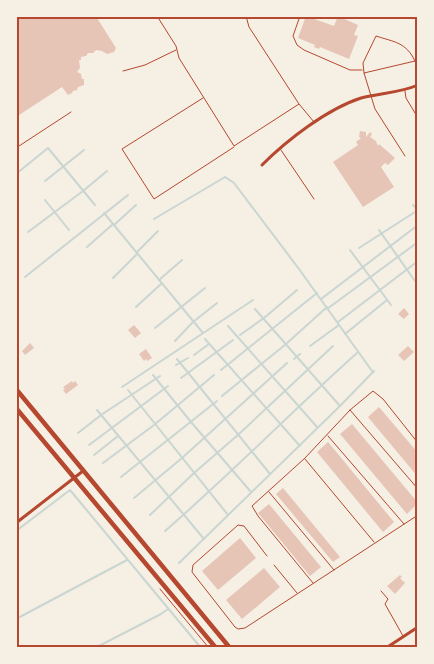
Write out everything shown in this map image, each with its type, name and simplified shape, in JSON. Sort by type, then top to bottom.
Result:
[{"type":"main road","points":[[16,389],[230,648]]},
{"type":"main road","points":[[16,408],[216,648]]},
{"type":"street","points":[[262,165],[279,148],[345,104],[370,96],[405,90],[418,85]]},
{"type":"street","points":[[16,524],[83,471]]},
{"type":"street","points":[[386,648],[418,627]]},
{"type":"lane","points":[[157,16],[179,58],[234,146]]},
{"type":"lane","points":[[246,16],[249,27],[299,104],[315,123]]},
{"type":"lane","points":[[300,16],[293,36],[297,45],[304,50],[350,70],[362,70]]},
{"type":"lane","points":[[405,156],[377,113],[362,70],[363,62],[376,36],[404,46],[409,50],[418,67]]},
{"type":"lane","points":[[123,71],[145,65],[176,50]]},
{"type":"lane","points":[[364,74],[415,61]]},
{"type":"lane","points":[[405,90],[406,98],[418,118]]},
{"type":"lane","points":[[204,98],[122,150],[154,199],[299,104]]},
{"type":"lane","points":[[16,148],[71,112]]},
{"type":"lane","points":[[279,148],[314,199]]},
{"type":"lane","points":[[313,584],[252,506],[305,458],[350,410],[373,391],[383,398],[418,443]]},
{"type":"lane","points":[[350,410],[418,489]]},
{"type":"lane","points":[[327,435],[404,524]]},
{"type":"lane","points":[[305,458],[375,543]]},
{"type":"lane","points":[[269,491],[334,570]]},
{"type":"lane","points":[[267,556],[244,526],[238,525],[193,565],[192,572],[238,629],[245,628],[418,515]]},
{"type":"lane","points":[[274,565],[298,594]]},
{"type":"lane","points":[[381,591],[388,599],[385,604],[387,609],[404,636]]},
{"type":"building","points":[[16,16],[100,16],[97,18],[116,48],[114,52],[107,54],[96,50],[81,57],[81,60],[79,60],[80,68],[77,72],[84,79],[84,85],[68,95],[62,87],[16,117]]},
{"type":"building","points":[[306,16],[334,26],[338,16],[358,25],[354,35],[358,36],[349,59],[320,47],[319,49],[314,47],[315,45],[298,38]]},
{"type":"building","points":[[360,131],[366,132],[366,137],[370,132],[372,134],[370,137],[376,141],[378,146],[379,144],[395,158],[388,165],[385,163],[381,167],[394,187],[363,207],[333,162],[358,145],[356,142],[361,138],[359,137]]},
{"type":"building","points":[[404,308],[409,314],[404,319],[398,314]]},
{"type":"building","points":[[134,325],[141,333],[135,338],[128,330]]},
{"type":"building","points":[[30,343],[34,348],[25,355],[22,351]]},
{"type":"building","points":[[408,346],[414,352],[404,361],[398,355]]},
{"type":"building","points":[[146,349],[152,358],[144,361],[139,354]]},
{"type":"building","points":[[72,381],[73,383],[75,381],[78,385],[66,394],[63,387]]},
{"type":"building","points":[[379,407],[418,453],[418,477],[368,417]]},
{"type":"building","points":[[352,424],[418,503],[407,514],[340,434]]},
{"type":"building","points":[[328,442],[394,522],[383,532],[317,452]]},
{"type":"building","points":[[283,488],[340,557],[333,562],[276,494]]},
{"type":"building","points":[[269,504],[321,567],[310,576],[258,513]]},
{"type":"building","points":[[240,538],[256,558],[218,590],[202,571]]},
{"type":"building","points":[[264,568],[280,587],[242,619],[226,600]]},
{"type":"building","points":[[400,575],[402,577],[400,578],[405,583],[395,594],[387,586]]},
{"type":"waterway","points":[[16,174],[48,148],[95,205]]},
{"type":"waterway","points":[[45,181],[84,150]]},
{"type":"waterway","points":[[28,232],[107,171]]},
{"type":"waterway","points":[[154,219],[225,177],[234,183],[299,269],[372,371]]},
{"type":"waterway","points":[[25,277],[128,195]]},
{"type":"waterway","points":[[45,200],[69,230]]},
{"type":"waterway","points":[[114,225],[136,205]]},
{"type":"waterway","points":[[413,205],[418,210]]},
{"type":"waterway","points":[[359,248],[418,210]]},
{"type":"waterway","points":[[104,213],[203,333]]},
{"type":"waterway","points":[[87,247],[113,224]]},
{"type":"waterway","points":[[321,299],[418,225]]},
{"type":"waterway","points":[[379,230],[415,281]]},
{"type":"waterway","points":[[137,252],[158,231]]},
{"type":"waterway","points":[[327,309],[418,242]]},
{"type":"waterway","points":[[350,250],[391,305]]},
{"type":"waterway","points":[[113,278],[137,254]]},
{"type":"waterway","points":[[159,280],[182,260]]},
{"type":"waterway","points":[[338,322],[418,261]]},
{"type":"waterway","points":[[136,307],[161,284]]},
{"type":"waterway","points":[[155,328],[205,288]]},
{"type":"waterway","points":[[240,335],[264,318],[297,290]]},
{"type":"waterway","points":[[221,370],[317,293]]},
{"type":"waterway","points":[[122,387],[253,300]]},
{"type":"waterway","points":[[345,334],[387,300]]},
{"type":"waterway","points":[[175,341],[193,322],[217,303]]},
{"type":"waterway","points":[[222,396],[286,344],[327,307]]},
{"type":"waterway","points":[[255,309],[340,406],[374,371]]},
{"type":"waterway","points":[[310,346],[339,325]]},
{"type":"waterway","points":[[228,326],[317,427]]},
{"type":"waterway","points":[[205,339],[300,446]]},
{"type":"waterway","points":[[181,378],[233,340]]},
{"type":"waterway","points":[[194,355],[209,344]]},
{"type":"waterway","points":[[150,515],[333,346]]},
{"type":"waterway","points":[[165,531],[357,353]]},
{"type":"waterway","points":[[294,359],[300,354]]},
{"type":"waterway","points":[[176,365],[188,358]]},
{"type":"waterway","points":[[177,359],[270,474]]},
{"type":"waterway","points":[[134,498],[182,458],[287,363]]},
{"type":"waterway","points":[[153,375],[251,492]]},
{"type":"waterway","points":[[103,463],[154,425],[214,375]]},
{"type":"waterway","points":[[78,433],[101,415],[160,376]]},
{"type":"waterway","points":[[89,445],[168,386]]},
{"type":"waterway","points":[[128,390],[228,515]]},
{"type":"waterway","points":[[121,477],[217,401]]},
{"type":"waterway","points":[[179,563],[340,406]]},
{"type":"waterway","points":[[97,410],[204,539]]},
{"type":"waterway","points":[[94,455],[118,436]]},
{"type":"waterway","points":[[16,531],[70,490],[201,648]]},
{"type":"waterway","points":[[16,619],[127,560]]},
{"type":"waterway","points":[[95,648],[168,609]]}]
